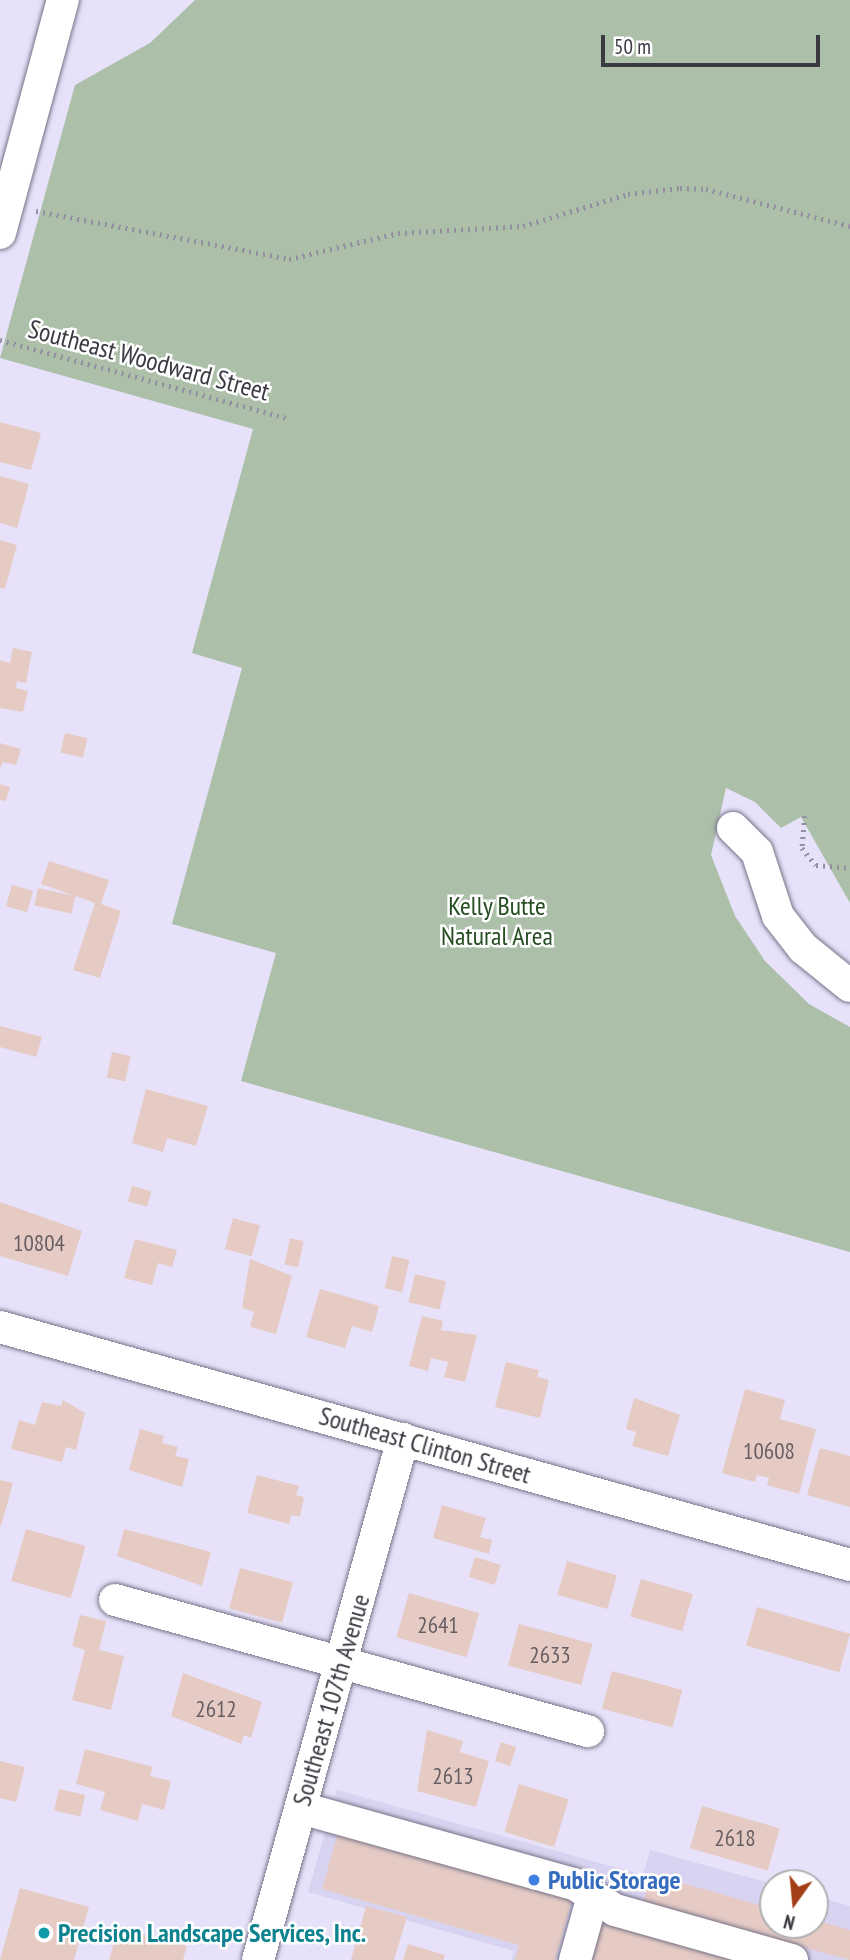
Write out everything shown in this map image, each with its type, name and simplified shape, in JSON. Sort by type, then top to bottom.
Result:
[{"type":"street","points":[[3,213],[62,0]]},
{"type":"street","points":[[733,828],[757,852],[778,916],[803,948],[850,986]]},
{"type":"street","name":"Southeast Clinton Street","points":[[0,1327],[850,1565]]},
{"type":"street","name":"Southeast 107th Avenue","points":[[258,1960],[403,1439]]},
{"type":"street","points":[[115,1600],[587,1731]]},
{"type":"street","points":[[301,1808],[563,1882],[615,1910],[792,1960]]},
{"type":"street","points":[[575,1960],[593,1896]]},
{"type":"path","points":[[3,213],[289,259],[398,233],[523,226],[628,194],[680,188],[706,188],[850,226]]},
{"type":"path","name":"Southeast Woodward Street","points":[[0,340],[288,418]]},
{"type":"path","points":[[805,816],[802,848],[816,865],[850,868]]},
{"type":"shaded area","name":"Public Storage","points":[[337,1790],[643,1875],[650,1850],[759,1880],[759,1939],[829,1939],[829,1900],[850,1906],[850,1960],[512,1960],[514,1951],[308,1892]]},
{"type":"green space","name":"Kelly Butte Natural Area","points":[[195,0],[850,0],[850,903],[801,817],[781,828],[755,802],[726,788],[711,855],[735,916],[765,961],[809,1004],[850,1027],[850,1252],[241,1081],[276,953],[172,924],[242,668],[192,653],[253,429],[0,358],[75,85],[150,43]]},
{"type":"building","points":[[0,422],[41,433],[31,470],[0,462]]},
{"type":"building","points":[[0,476],[29,484],[17,528],[0,523]]},
{"type":"building","points":[[0,540],[17,545],[5,589],[0,588]]},
{"type":"building","points":[[13,648],[32,652],[26,683],[17,681],[16,688],[28,691],[23,712],[0,708],[0,660],[10,663]]},
{"type":"building","points":[[65,733],[87,738],[83,758],[61,752]]},
{"type":"building","points":[[0,743],[21,749],[16,765],[3,762],[0,769]]},
{"type":"building","points":[[0,784],[10,787],[6,801],[0,800]]},
{"type":"building","points":[[49,861],[109,880],[101,904],[121,911],[100,978],[73,970],[95,903],[41,884]]},
{"type":"building","points":[[12,885],[33,891],[27,912],[6,906]]},
{"type":"building","points":[[38,888],[75,896],[71,914],[34,906]]},
{"type":"building","points":[[0,1026],[42,1037],[36,1057],[0,1047]]},
{"type":"building","points":[[112,1052],[131,1056],[125,1081],[107,1077]]},
{"type":"building","points":[[146,1089],[208,1106],[196,1146],[167,1138],[163,1152],[132,1143]]},
{"type":"building","points":[[132,1186],[151,1191],[147,1207],[128,1201]]},
{"type":"building","points":[[0,1202],[82,1231],[68,1276],[0,1256]]},
{"type":"building","points":[[233,1218],[260,1225],[252,1256],[225,1249]]},
{"type":"building","points":[[290,1238],[304,1241],[298,1267],[284,1264]]},
{"type":"building","points":[[135,1239],[177,1250],[172,1267],[158,1263],[152,1285],[124,1278]]},
{"type":"building","points":[[392,1256],[410,1260],[402,1292],[385,1288]]},
{"type":"building","points":[[250,1259],[292,1276],[276,1334],[250,1327],[254,1312],[242,1308]]},
{"type":"building","points":[[415,1274],[446,1281],[440,1309],[408,1302]]},
{"type":"building","points":[[320,1289],[379,1306],[372,1332],[352,1326],[345,1348],[306,1337]]},
{"type":"building","points":[[422,1316],[443,1321],[441,1330],[477,1335],[465,1382],[444,1377],[448,1362],[431,1358],[428,1371],[409,1366]]},
{"type":"building","points":[[506,1362],[539,1370],[537,1377],[549,1380],[540,1418],[495,1407]]},
{"type":"building","points":[[745,1389],[785,1400],[780,1419],[816,1429],[799,1494],[767,1485],[769,1478],[757,1475],[755,1482],[722,1473]]},
{"type":"building","points":[[634,1398],[680,1415],[668,1456],[632,1446],[636,1432],[626,1429]]},
{"type":"building","points":[[63,1400],[85,1413],[76,1450],[66,1447],[62,1462],[11,1449],[19,1420],[35,1425],[42,1402],[61,1406]]},
{"type":"building","points":[[140,1429],[164,1436],[162,1443],[178,1447],[175,1456],[189,1459],[182,1487],[129,1470]]},
{"type":"building","points":[[820,1448],[850,1456],[850,1507],[807,1495]]},
{"type":"building","points":[[257,1475],[299,1486],[296,1495],[304,1497],[300,1517],[291,1515],[289,1524],[247,1513]]},
{"type":"building","points":[[0,1480],[13,1483],[1,1526],[0,1526]]},
{"type":"building","points":[[442,1505],[486,1518],[480,1537],[492,1540],[489,1554],[433,1538]]},
{"type":"building","points":[[26,1529],[86,1546],[71,1598],[11,1581]]},
{"type":"building","points":[[124,1529],[211,1552],[202,1586],[117,1556]]},
{"type":"building","points":[[475,1557],[501,1565],[495,1585],[469,1577]]},
{"type":"building","points":[[567,1561],[617,1575],[607,1609],[557,1595]]},
{"type":"building","points":[[240,1568],[293,1582],[282,1623],[229,1609]]},
{"type":"building","points":[[641,1579],[693,1594],[682,1631],[630,1616]]},
{"type":"building","points":[[409,1593],[479,1613],[466,1657],[396,1637]]},
{"type":"building","points":[[757,1607],[850,1634],[839,1672],[746,1645]]},
{"type":"building","points":[[80,1615],[106,1621],[99,1650],[124,1656],[111,1710],[72,1700],[85,1650],[72,1646]]},
{"type":"building","points":[[519,1624],[592,1644],[581,1685],[508,1666]]},
{"type":"building","points":[[612,1671],[683,1690],[672,1728],[602,1709]]},
{"type":"building","points":[[183,1673],[262,1702],[251,1738],[244,1735],[241,1744],[171,1716]]},
{"type":"building","points":[[427,1730],[463,1741],[460,1752],[489,1761],[476,1807],[417,1791]]},
{"type":"building","points":[[501,1742],[516,1747],[510,1766],[495,1761]]},
{"type":"building","points":[[85,1749],[153,1767],[150,1776],[171,1781],[164,1810],[142,1804],[138,1821],[100,1810],[105,1792],[76,1784]]},
{"type":"building","points":[[0,1761],[25,1767],[16,1802],[0,1798]]},
{"type":"building","points":[[519,1784],[569,1799],[554,1847],[504,1832]]},
{"type":"building","points":[[59,1789],[85,1795],[80,1817],[54,1810]]},
{"type":"building","points":[[702,1806],[780,1828],[768,1869],[690,1848]]},
{"type":"building","points":[[338,1833],[572,1900],[555,1960],[515,1960],[519,1945],[322,1889]]},
{"type":"building","points":[[651,1874],[759,1905],[759,1935],[643,1903]]},
{"type":"building","name":"Precision Landscape Services, Inc.","points":[[20,1888],[89,1907],[74,1960],[0,1960]]},
{"type":"building","points":[[366,1906],[407,1917],[394,1960],[351,1960]]},
{"type":"building","points":[[602,1923],[736,1959],[736,1960],[592,1960]]},
{"type":"building","points":[[829,1924],[850,1930],[850,1960],[774,1939],[829,1939]]},
{"type":"building","points":[[118,1927],[187,1946],[183,1960],[109,1960]]},
{"type":"building","points":[[408,1944],[445,1955],[444,1960],[403,1960]]},
{"type":"place","name":"Public Storage","points":[[534,1880]]},
{"type":"place","name":"Precision Landscape Services, Inc.","points":[[44,1933]]}]
